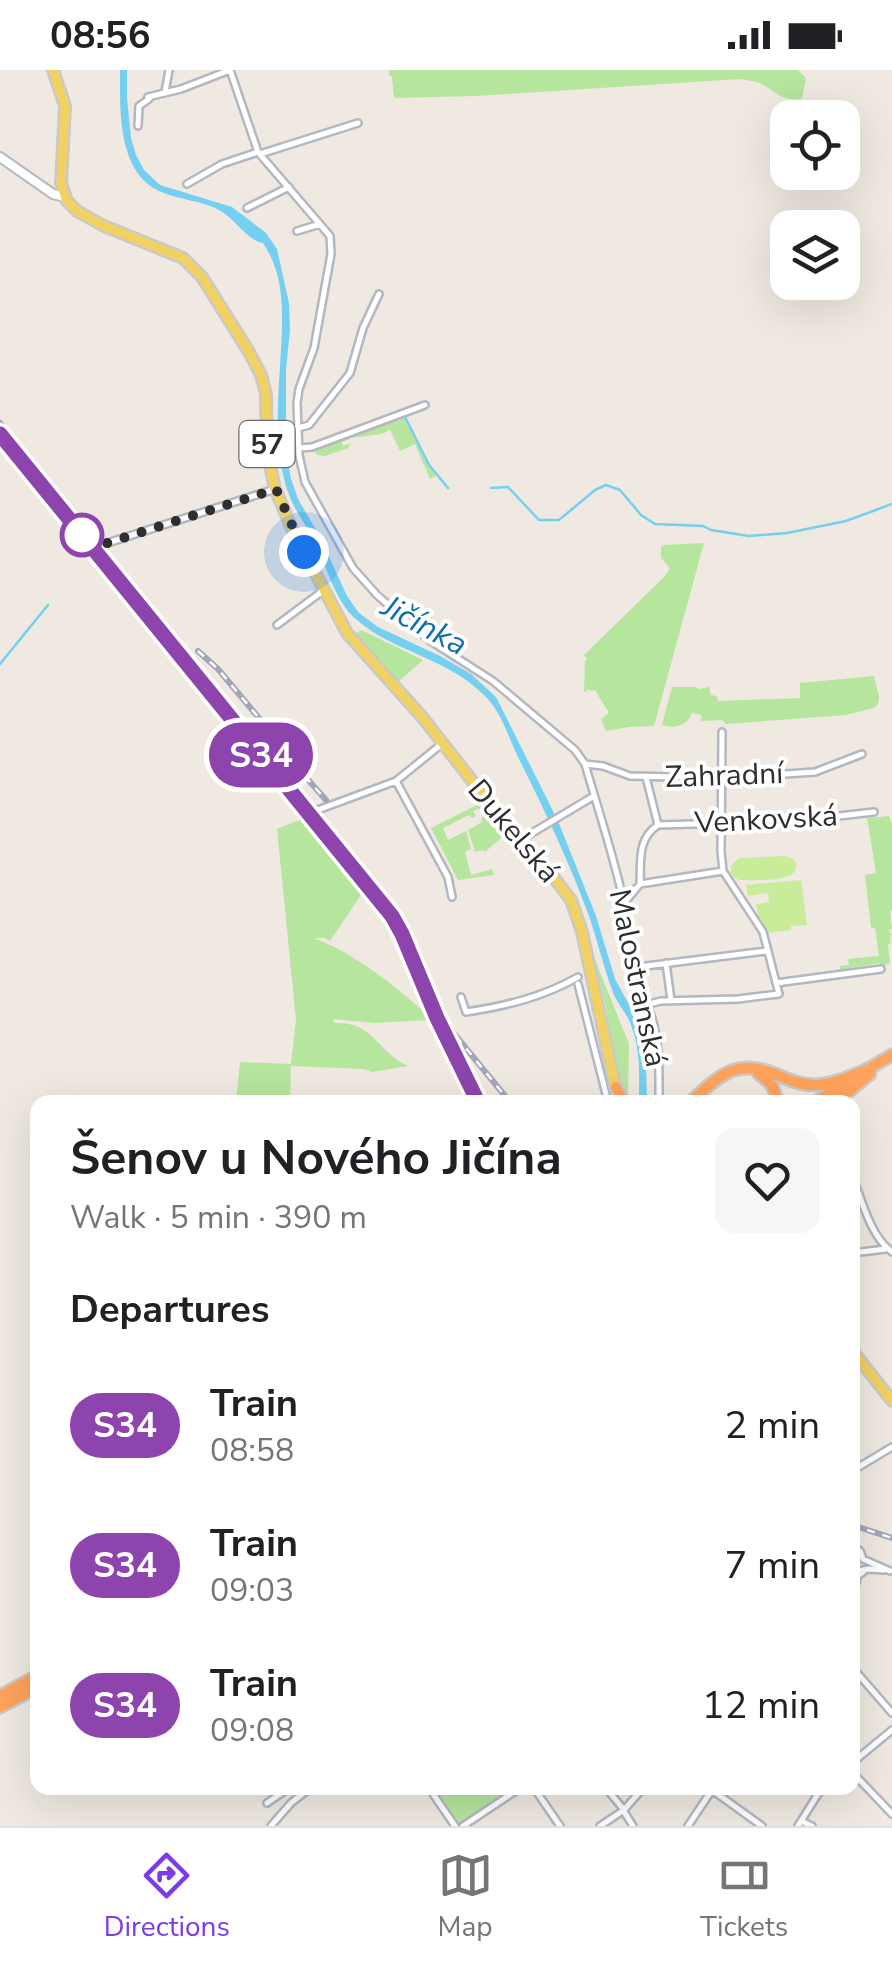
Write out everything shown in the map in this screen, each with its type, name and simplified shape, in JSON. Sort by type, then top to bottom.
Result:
[{"type":"highway","points":[[828,1095],[892,1058]]},
{"type":"highway","points":[[748,1068],[767,1080],[776,1095]]},
{"type":"highway","points":[[699,1095],[732,1070],[767,1071],[814,1085],[869,1072]]},
{"type":"highway","points":[[835,1095],[869,1072]]},
{"type":"highway","points":[[844,1095],[869,1072]]},
{"type":"highway","points":[[616,1088],[619,1095]]},
{"type":"highway","points":[[0,1696],[30,1680]]},
{"type":"highway","points":[[0,1706],[30,1690]]},
{"type":"main road","points":[[53,70],[64,106],[60,183],[65,197]]},
{"type":"main road","name":"Dukelská","points":[[65,197],[70,205],[94,220],[177,255],[198,272],[261,375],[271,428],[268,458],[276,489],[324,590],[356,645],[423,718],[571,900],[592,975]]},
{"type":"main road","name":"57","points":[[592,975],[616,1088]]},
{"type":"main road","points":[[860,1360],[892,1401]]},
{"type":"street","points":[[165,92],[168,70]]},
{"type":"street","points":[[138,126],[139,106],[148,97],[230,70],[259,153],[320,224],[296,231]]},
{"type":"street","points":[[186,184],[222,164],[358,123]]},
{"type":"street","points":[[0,157],[53,194],[65,197]]},
{"type":"street","points":[[247,208],[289,187]]},
{"type":"street","name":"Malostranská","points":[[320,224],[330,236],[330,254],[314,348],[299,389],[302,474],[338,544],[364,582],[429,640],[493,681],[575,750],[585,764],[624,903],[630,968],[653,1021],[660,1095]]},
{"type":"street","points":[[271,428],[309,425],[350,372],[363,328],[379,294]]},
{"type":"street","points":[[299,448],[312,447],[425,406]]},
{"type":"street","points":[[72,548],[92,548],[276,489]]},
{"type":"street","points":[[276,625],[324,590]]},
{"type":"street","points":[[648,1004],[779,994],[762,932],[723,871],[722,732]]},
{"type":"street","points":[[315,811],[396,782],[443,743]]},
{"type":"street","name":"Zahradní","points":[[585,764],[630,776],[722,778],[816,772],[862,754]]},
{"type":"street","points":[[624,903],[640,884],[646,833],[658,825],[646,777]]},
{"type":"street","points":[[396,782],[448,878],[452,897]]},
{"type":"street","points":[[522,839],[594,796]]},
{"type":"street","name":"Venkovská","points":[[658,825],[794,821],[874,812]]},
{"type":"street","points":[[640,884],[723,871]]},
{"type":"street","points":[[630,968],[768,951]]},
{"type":"street","points":[[666,964],[672,1000]]},
{"type":"street","points":[[776,984],[882,969]]},
{"type":"street","points":[[461,997],[466,1012],[494,1008],[592,975]]},
{"type":"street","points":[[577,981],[606,1095]]},
{"type":"street","points":[[860,1195],[876,1234],[889,1250]]},
{"type":"street","points":[[860,1253],[889,1250]]},
{"type":"street","points":[[860,1466],[892,1447]]},
{"type":"street","points":[[860,1551],[863,1558],[891,1572]]},
{"type":"street","points":[[860,1574],[867,1569]]},
{"type":"street","points":[[860,1570],[891,1572]]},
{"type":"street","points":[[860,1676],[892,1712]]},
{"type":"street","points":[[860,1757],[892,1730]]},
{"type":"street","points":[[860,1780],[892,1814]]},
{"type":"street","points":[[266,1802],[277,1795]]},
{"type":"street","points":[[271,1826],[301,1795]]},
{"type":"street","points":[[434,1795],[454,1826]]},
{"type":"street","points":[[462,1826],[509,1795]]},
{"type":"street","points":[[539,1795],[560,1826]]},
{"type":"street","points":[[611,1795],[633,1826]]},
{"type":"street","points":[[600,1826],[637,1795]]},
{"type":"street","points":[[688,1826],[709,1795]]},
{"type":"street","points":[[720,1795],[762,1826]]},
{"type":"street","points":[[812,1826],[800,1824],[819,1795]]},
{"type":"green space","points":[[389,70],[798,70],[806,78],[802,99],[795,100],[757,82],[740,79],[394,98]]},
{"type":"green space","points":[[403,415],[436,476],[430,479],[415,444],[400,451],[390,430],[349,436],[342,442],[343,446],[351,443],[348,448],[325,456],[317,455],[313,448]]},
{"type":"green space","points":[[704,543],[654,726],[606,731],[601,719],[609,713],[595,690],[584,692],[584,655],[665,576],[670,568],[661,558],[661,547]]},
{"type":"green space","points":[[361,630],[423,660],[398,682],[355,634]]},
{"type":"green space","points":[[874,676],[878,704],[846,715],[726,724],[722,720],[701,721],[702,715],[692,713],[680,725],[662,725],[672,687],[710,687],[710,695],[717,696],[718,701],[800,698],[800,683]]},
{"type":"green space","points":[[483,802],[509,831],[485,852],[475,852],[468,830],[481,823],[481,808],[473,811],[476,816],[469,815],[443,828],[448,840],[466,831],[471,849],[465,852],[471,875],[492,869],[494,875],[458,880],[431,828]]},
{"type":"green space","points":[[889,816],[890,963],[838,970],[849,965],[848,959],[879,956],[875,928],[871,928],[865,875],[876,873],[867,818]]},
{"type":"green space","points":[[305,818],[363,892],[330,941],[314,938],[374,972],[431,1020],[375,1023],[333,1019],[334,1023],[367,1032],[408,1066],[372,1072],[291,1066],[290,1095],[237,1095],[240,1062],[291,1064],[296,1020],[277,829]]},
{"type":"green space","points":[[786,856],[796,865],[794,873],[788,876],[740,880],[731,872],[732,864],[739,858]]},
{"type":"green space","points":[[801,880],[807,925],[767,933],[760,925],[756,904],[769,902],[768,893],[748,896],[746,885]]},
{"type":"green space","points":[[593,955],[629,1044],[628,1095],[615,1063]]},
{"type":"green space","points":[[436,1795],[504,1795],[460,1825]]},
{"type":"water","points":[[120,70],[127,70],[131,138],[144,170],[160,185],[232,207],[266,233],[277,249],[289,303],[286,450],[298,499],[359,613],[378,627],[471,674],[496,697],[558,821],[596,916],[615,979],[639,1023],[647,1095],[639,1095],[635,1037],[614,995],[581,896],[496,710],[455,673],[372,631],[349,612],[292,502],[280,453],[282,303],[271,257],[263,243],[219,210],[166,194],[145,182],[128,154],[120,102]]},
{"type":"waterway","points":[[404,415],[429,465],[448,488]]},
{"type":"waterway","points":[[491,488],[508,487],[539,520],[559,520],[606,485],[620,490],[641,515],[655,524],[703,526],[749,536],[846,521],[892,504]]},
{"type":"waterway","points":[[0,664],[48,605]]},
{"type":"railway","points":[[0,423],[38,476],[396,913],[408,931],[447,1025],[504,1095]]},
{"type":"railway","points":[[198,651],[218,669],[284,748]]},
{"type":"railway","points":[[273,740],[326,800]]},
{"type":"railway","points":[[449,1044],[474,1095]]},
{"type":"railway","points":[[860,1528],[892,1538]]},
{"type":"train","name":"S34","points":[[0,434],[392,916],[475,1095]]},
{"type":"route","points":[[82,535],[87,549],[92,548],[276,489],[304,552]]},
{"type":"water label","name":"Jičínka","points":[[425,625]]}]
